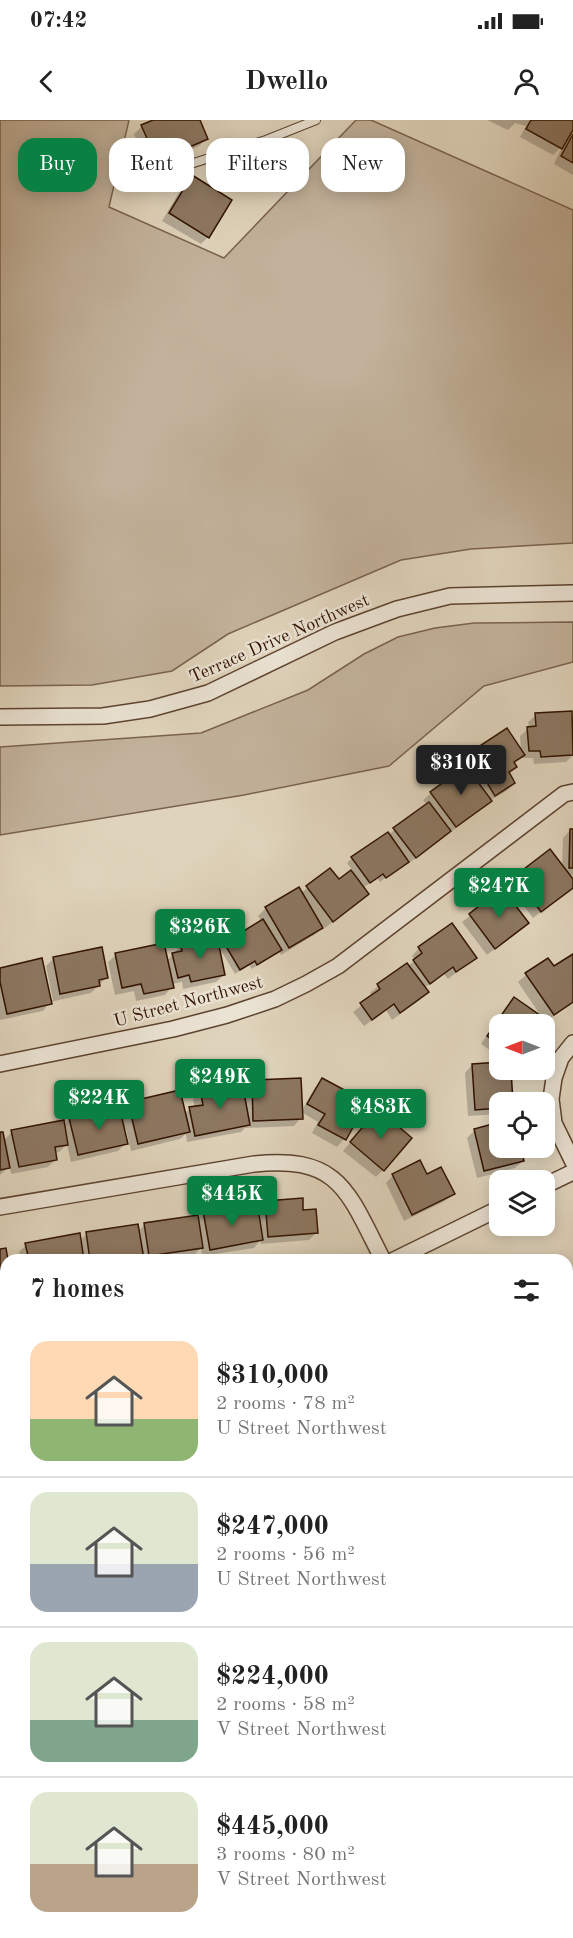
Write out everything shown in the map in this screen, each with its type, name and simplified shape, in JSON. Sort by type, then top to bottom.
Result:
[{"type":"street","name":"Terrace Drive Northwest","points":[[0,717],[103,716],[150,709],[208,693],[335,632],[406,606],[450,596],[573,593]]},
{"type":"street","name":"U Street Northwest","points":[[0,1064],[194,1023],[275,999],[338,966],[564,794],[573,792]]},
{"type":"street","points":[[573,1043],[561,1059],[554,1078],[551,1099],[554,1123],[573,1162]]},
{"type":"street","points":[[0,1207],[280,1161],[304,1164],[323,1171],[339,1184],[354,1202],[380,1254]]},
{"type":"street","points":[[555,1181],[573,1172]]},
{"type":"street","points":[[406,1254],[489,1213]]},
{"type":"lane","points":[[194,163],[266,140],[316,120]]},
{"type":"shaded area","points":[[0,120],[129,120],[125,138],[109,138],[109,192],[112,192],[109,207],[224,258],[287,192],[309,192],[309,169],[321,157],[321,192],[405,192],[405,138],[339,138],[356,120],[371,120],[573,210],[573,543],[471,549],[401,560],[228,634],[172,671],[92,685],[0,686]]},
{"type":"shaded area","points":[[573,622],[573,662],[484,686],[389,766],[244,795],[0,835],[0,747],[201,733],[308,690],[364,654],[398,637],[435,628],[474,623]]},
{"type":"building","points":[[153,120],[200,120],[208,138],[194,145],[194,138],[147,138],[141,125]]},
{"type":"building","points":[[531,120],[573,120],[573,130],[562,149],[526,129]]},
{"type":"building","points":[[573,134],[573,163],[561,156]]},
{"type":"building","points":[[194,176],[206,184],[206,192],[219,192],[232,200],[209,238],[169,213],[182,192],[194,192]]},
{"type":"building","points":[[572,711],[573,755],[541,757],[540,751],[529,751],[527,727],[536,726],[535,713]]},
{"type":"building","points":[[507,728],[525,755],[514,762],[517,767],[509,772],[515,783],[495,796],[469,753]]},
{"type":"building","points":[[466,766],[492,801],[456,827],[430,792]]},
{"type":"building","points":[[429,802],[451,831],[416,858],[393,828]]},
{"type":"building","points":[[570,829],[573,829],[573,868],[569,868]]},
{"type":"building","points":[[388,832],[409,862],[386,878],[383,874],[370,883],[351,857]]},
{"type":"building","points":[[550,849],[573,879],[573,888],[541,912],[515,876]]},
{"type":"building","points":[[330,868],[339,879],[351,870],[369,894],[333,922],[306,886]]},
{"type":"building","points":[[299,887],[323,928],[289,948],[265,907]]},
{"type":"building","points":[[502,888],[529,923],[495,949],[469,914]]},
{"type":"building","points":[[263,919],[282,950],[257,965],[255,961],[240,970],[224,943]]},
{"type":"building","points":[[452,923],[477,958],[456,972],[453,967],[430,984],[413,960],[422,953],[418,947]]},
{"type":"building","points":[[217,936],[225,975],[191,982],[189,975],[178,978],[172,953],[182,951],[180,944]]},
{"type":"building","points":[[164,943],[174,988],[144,994],[141,984],[122,988],[115,953]]},
{"type":"building","points":[[102,947],[108,978],[99,980],[100,986],[60,994],[53,957]]},
{"type":"building","points":[[573,954],[573,1002],[555,1014],[525,973],[548,958],[554,966]]},
{"type":"building","points":[[42,958],[52,1004],[7,1014],[0,982],[0,968]]},
{"type":"building","points":[[407,963],[429,992],[400,1013],[394,1004],[372,1020],[360,1003],[380,989],[377,984]]},
{"type":"building","points":[[514,997],[538,1014],[502,1014]]},
{"type":"building","points":[[489,1063],[489,1080],[512,1080],[512,1092],[489,1092],[489,1109],[475,1110],[472,1064]]},
{"type":"building","points":[[301,1078],[303,1119],[253,1121],[252,1080]]},
{"type":"building","points":[[322,1078],[367,1102],[346,1140],[318,1125],[325,1114],[307,1104]]},
{"type":"building","points":[[242,1082],[250,1125],[195,1136],[189,1107],[203,1105],[200,1090]]},
{"type":"building","points":[[180,1090],[190,1132],[138,1144],[128,1102]]},
{"type":"building","points":[[119,1106],[128,1144],[78,1155],[69,1118]]},
{"type":"building","points":[[378,1109],[412,1138],[384,1171],[350,1142]]},
{"type":"building","points":[[64,1120],[68,1145],[55,1147],[57,1160],[19,1167],[11,1130]]},
{"type":"building","points":[[489,1125],[489,1158],[523,1158],[524,1161],[484,1171],[474,1129]]},
{"type":"building","points":[[0,1132],[3,1132],[10,1168],[0,1170]]},
{"type":"building","points":[[420,1160],[427,1174],[441,1167],[455,1194],[412,1215],[392,1174]]},
{"type":"building","points":[[303,1198],[303,1210],[316,1209],[318,1233],[268,1237],[265,1201]]},
{"type":"building","points":[[228,1207],[229,1212],[258,1208],[263,1240],[210,1250],[203,1211]]},
{"type":"building","points":[[198,1215],[203,1248],[149,1254],[144,1223]]},
{"type":"building","points":[[138,1224],[143,1254],[89,1254],[86,1232]]},
{"type":"building","points":[[80,1233],[83,1254],[28,1254],[25,1243]]},
{"type":"building","points":[[6,1248],[7,1254],[0,1254],[0,1249]]}]
